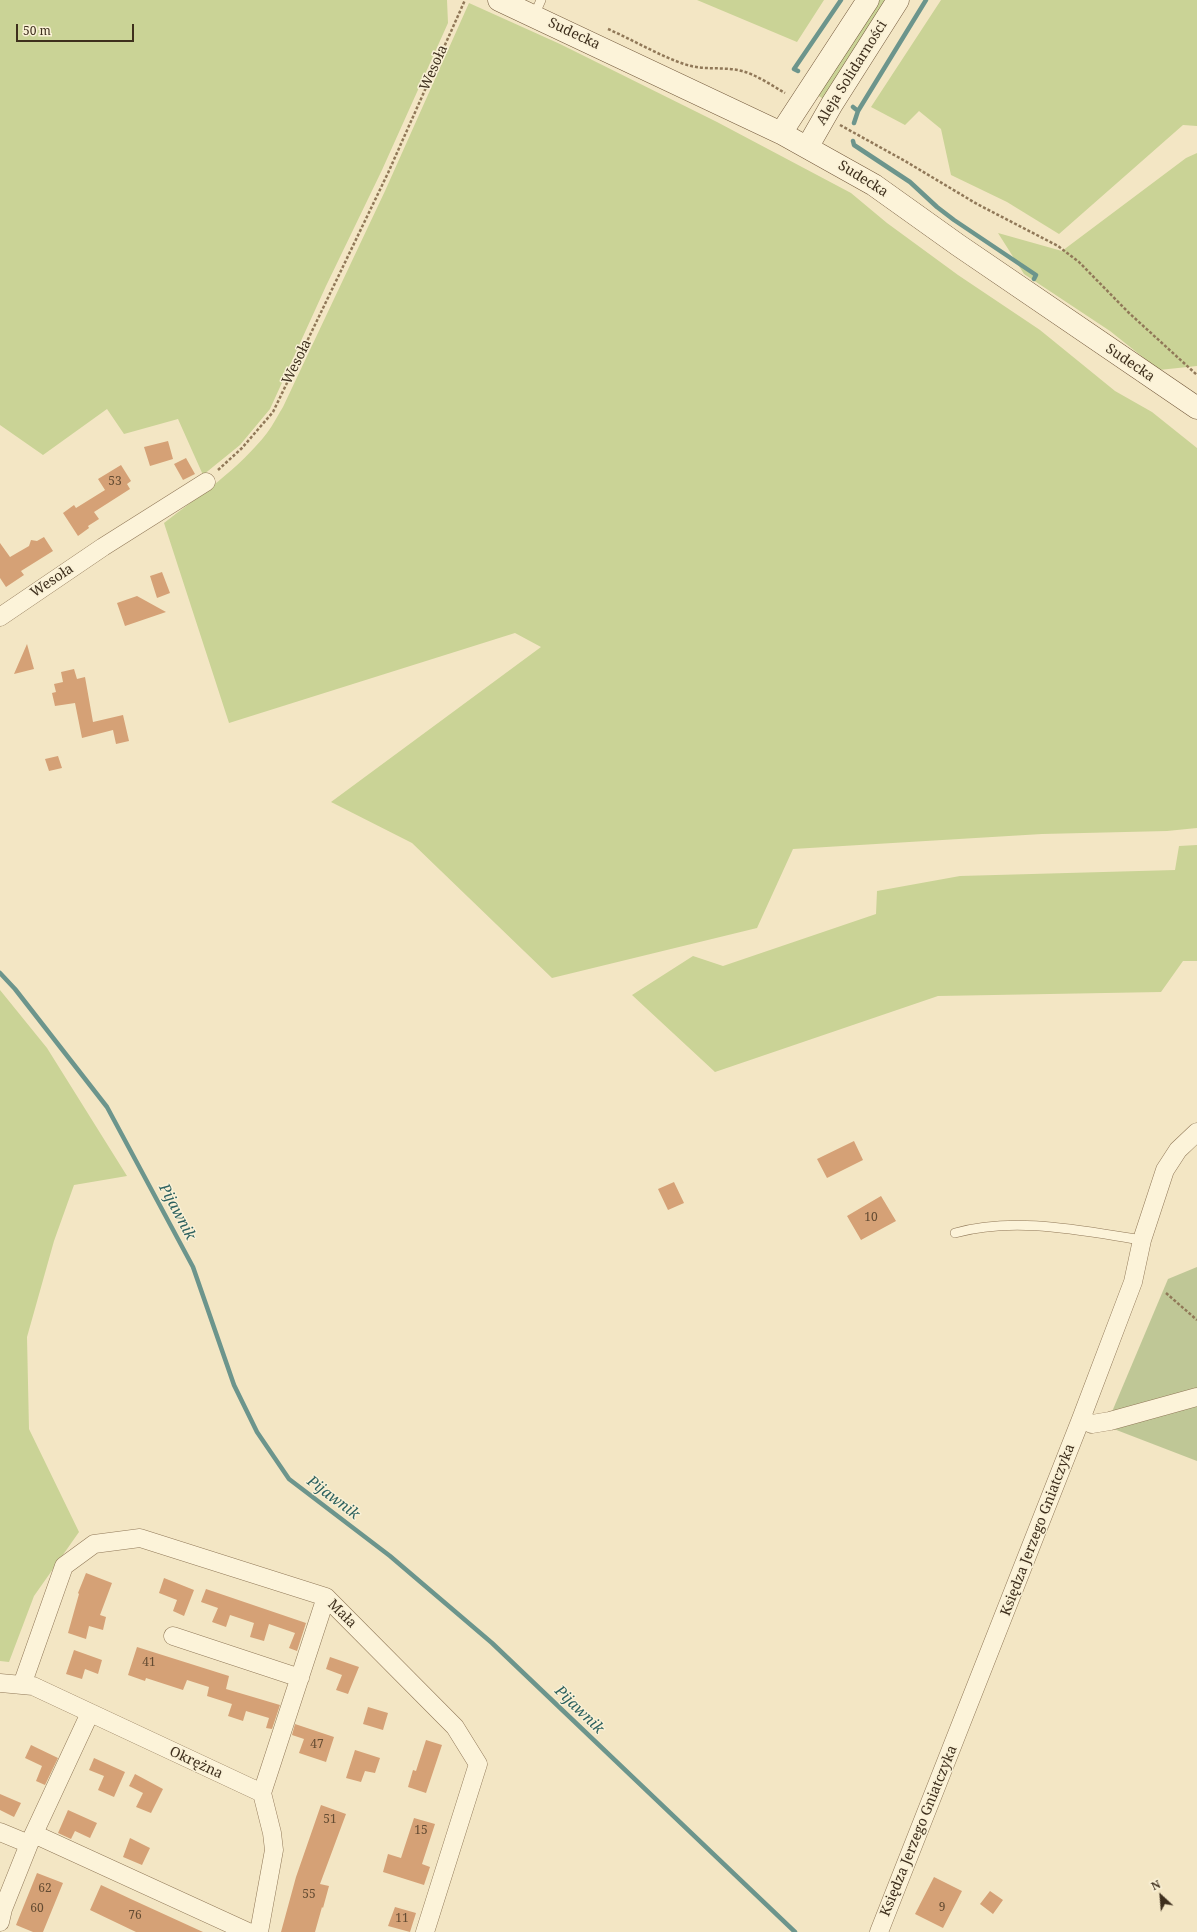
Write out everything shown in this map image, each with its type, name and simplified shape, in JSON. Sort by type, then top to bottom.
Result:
[{"type":"main road","name":"Sudecka","points":[[499,0],[538,8],[808,146],[874,185],[958,245],[1197,408]]},
{"type":"main road","name":"Aleja Solidarności","points":[[782,132],[868,0]]},
{"type":"main road","name":"Aleja Solidarności","points":[[808,146],[832,104],[898,0]]},
{"type":"street","name":"Wesoła","points":[[0,616],[206,482]]},
{"type":"street","name":"Księdza Jerzego Gniatczyka","points":[[879,1932],[1081,1419],[1133,1282],[1142,1240],[1165,1170],[1178,1150],[1197,1132]]},
{"type":"street","points":[[1081,1419],[1092,1424],[1110,1421],[1197,1397]]},
{"type":"street","name":"Mała","points":[[22,1685],[64,1566],[94,1544],[140,1538],[326,1597],[455,1727],[478,1764],[425,1932]]},
{"type":"street","points":[[259,1932],[274,1850],[272,1833],[262,1793],[326,1597]]},
{"type":"street","points":[[173,1636],[300,1678]]},
{"type":"street","name":"Okrężna","points":[[0,1683],[33,1686],[262,1793]]},
{"type":"street","points":[[0,1922],[3,1909],[32,1839],[90,1713]]},
{"type":"street","points":[[0,1832],[32,1839],[248,1932]]},
{"type":"lane","points":[[955,1233],[1012,1225],[1065,1229],[1142,1240]]},
{"type":"path","name":"Wesoła","points":[[206,482],[242,448],[273,412],[388,173],[465,0]]},
{"type":"path","points":[[606,28],[683,64],[703,69],[724,68],[742,71],[759,78],[787,94]]},
{"type":"path","points":[[836,124],[905,161],[977,204],[1058,246],[1079,262],[1128,312],[1197,375]]},
{"type":"path","points":[[1166,1294],[1197,1320]]},
{"type":"green space","points":[[0,0],[447,0],[448,23],[382,170],[326,286],[270,409],[240,445],[203,475],[178,419],[124,434],[107,409],[43,455],[0,425]]},
{"type":"green space","points":[[697,0],[824,0],[797,42]]},
{"type":"green space","points":[[878,0],[888,0],[824,99],[817,95]]},
{"type":"green space","points":[[941,0],[1197,0],[1197,126],[1183,125],[1059,234],[1007,202],[951,175],[941,129],[919,111],[905,125],[871,107]]},
{"type":"green space","points":[[469,3],[560,44],[717,122],[851,193],[887,223],[958,275],[1040,330],[1115,391],[1152,412],[1197,448],[1197,828],[1167,831],[1042,834],[793,849],[757,928],[552,978],[412,843],[331,802],[541,647],[515,633],[229,723],[164,523],[218,481],[244,458],[267,433],[283,407],[385,191]]},
{"type":"green space","points":[[1197,153],[1197,366],[1159,370],[1110,331],[1024,274],[998,233],[1062,251],[1186,158]]},
{"type":"green space","points":[[1197,845],[1197,961],[1183,961],[1161,992],[938,996],[715,1072],[632,995],[693,956],[723,966],[876,914],[877,891],[960,876],[1175,870],[1179,846]]},
{"type":"green space","points":[[0,990],[47,1048],[127,1176],[74,1185],[54,1241],[27,1337],[29,1429],[79,1532],[34,1596],[9,1662],[0,1661]]},
{"type":"green space","points":[[1197,1267],[1197,1461],[1106,1426],[1168,1279]]},
{"type":"building","points":[[168,441],[173,459],[150,466],[144,447]]},
{"type":"building","points":[[186,458],[195,474],[183,480],[174,464]]},
{"type":"building","points":[[121,465],[131,481],[127,484],[130,489],[94,512],[99,519],[88,526],[89,528],[78,536],[63,513],[74,505],[76,508],[105,490],[98,479]]},
{"type":"building","points":[[44,537],[53,551],[21,571],[24,575],[6,587],[0,578],[0,543],[10,557],[29,546],[31,540],[37,541]]},
{"type":"building","points":[[162,572],[170,593],[157,598],[150,576]]},
{"type":"building","points":[[137,596],[166,612],[125,626],[117,603]]},
{"type":"building","points":[[27,644],[34,669],[14,674]]},
{"type":"building","points":[[74,669],[77,679],[85,677],[93,722],[123,715],[129,741],[116,744],[113,730],[82,738],[75,703],[55,706],[52,693],[56,692],[54,684],[63,682],[61,672]]},
{"type":"building","points":[[58,756],[62,768],[49,771],[45,759]]},
{"type":"building","points":[[854,1141],[863,1160],[827,1178],[817,1159]]},
{"type":"building","points":[[674,1182],[684,1203],[668,1210],[658,1189]]},
{"type":"building","points":[[881,1196],[896,1221],[861,1240],[847,1216]]},
{"type":"building","points":[[86,1573],[112,1583],[100,1615],[106,1617],[103,1630],[89,1626],[86,1639],[68,1633],[79,1594],[78,1593]]},
{"type":"building","points":[[164,1578],[194,1590],[184,1616],[173,1611],[177,1600],[159,1593]]},
{"type":"building","points":[[206,1589],[306,1623],[297,1651],[289,1648],[295,1633],[269,1624],[264,1641],[250,1637],[254,1623],[230,1615],[226,1627],[212,1622],[218,1608],[201,1602]]},
{"type":"building","points":[[137,1647],[229,1676],[226,1689],[280,1705],[272,1729],[266,1728],[269,1718],[246,1711],[243,1721],[228,1716],[232,1704],[207,1696],[209,1687],[187,1680],[183,1690],[146,1678],[145,1681],[128,1675]]},
{"type":"building","points":[[74,1650],[102,1660],[98,1674],[85,1669],[82,1679],[66,1674]]},
{"type":"building","points":[[330,1657],[359,1667],[348,1694],[336,1690],[342,1675],[326,1669]]},
{"type":"building","points":[[368,1707],[388,1713],[383,1730],[363,1724]]},
{"type":"building","points":[[295,1724],[334,1737],[326,1762],[299,1753],[304,1739],[292,1735]]},
{"type":"building","points":[[426,1740],[442,1745],[426,1793],[408,1787],[413,1770],[416,1771]]},
{"type":"building","points":[[31,1745],[58,1758],[45,1785],[36,1781],[42,1766],[25,1758]]},
{"type":"building","points":[[355,1750],[380,1758],[375,1773],[365,1771],[361,1782],[346,1778]]},
{"type":"building","points":[[94,1758],[125,1772],[114,1797],[98,1790],[104,1776],[89,1770]]},
{"type":"building","points":[[135,1774],[163,1789],[151,1813],[136,1807],[143,1793],[129,1786]]},
{"type":"building","points":[[0,1794],[21,1803],[14,1817],[0,1810]]},
{"type":"building","points":[[321,1805],[346,1814],[320,1884],[329,1886],[323,1908],[322,1907],[315,1932],[281,1932],[296,1877]]},
{"type":"building","points":[[68,1810],[97,1823],[90,1838],[75,1831],[71,1839],[58,1833]]},
{"type":"building","points":[[414,1818],[435,1824],[422,1864],[430,1867],[424,1885],[383,1872],[388,1854],[401,1858]]},
{"type":"building","points":[[130,1838],[150,1848],[142,1865],[123,1857]]},
{"type":"building","points":[[37,1873],[63,1883],[43,1932],[33,1932],[16,1925]]},
{"type":"building","points":[[934,1877],[962,1891],[943,1928],[915,1914]]},
{"type":"building","points":[[101,1885],[203,1932],[136,1932],[90,1910]]},
{"type":"building","points":[[990,1891],[1003,1900],[993,1914],[980,1904]]},
{"type":"building","points":[[395,1907],[416,1913],[410,1932],[388,1926]]},
{"type":"waterway","points":[[798,71],[794,69],[841,0]]},
{"type":"waterway","points":[[858,111],[926,0]]},
{"type":"waterway","points":[[853,107],[858,111],[854,123]]},
{"type":"waterway","points":[[853,141],[854,145],[910,182],[937,207],[954,220],[1036,275],[1034,279]]},
{"type":"waterway","name":"Pijawnik","points":[[0,973],[15,989],[107,1107],[193,1267],[234,1385],[257,1432],[289,1479],[390,1556],[492,1643],[795,1932]]}]
